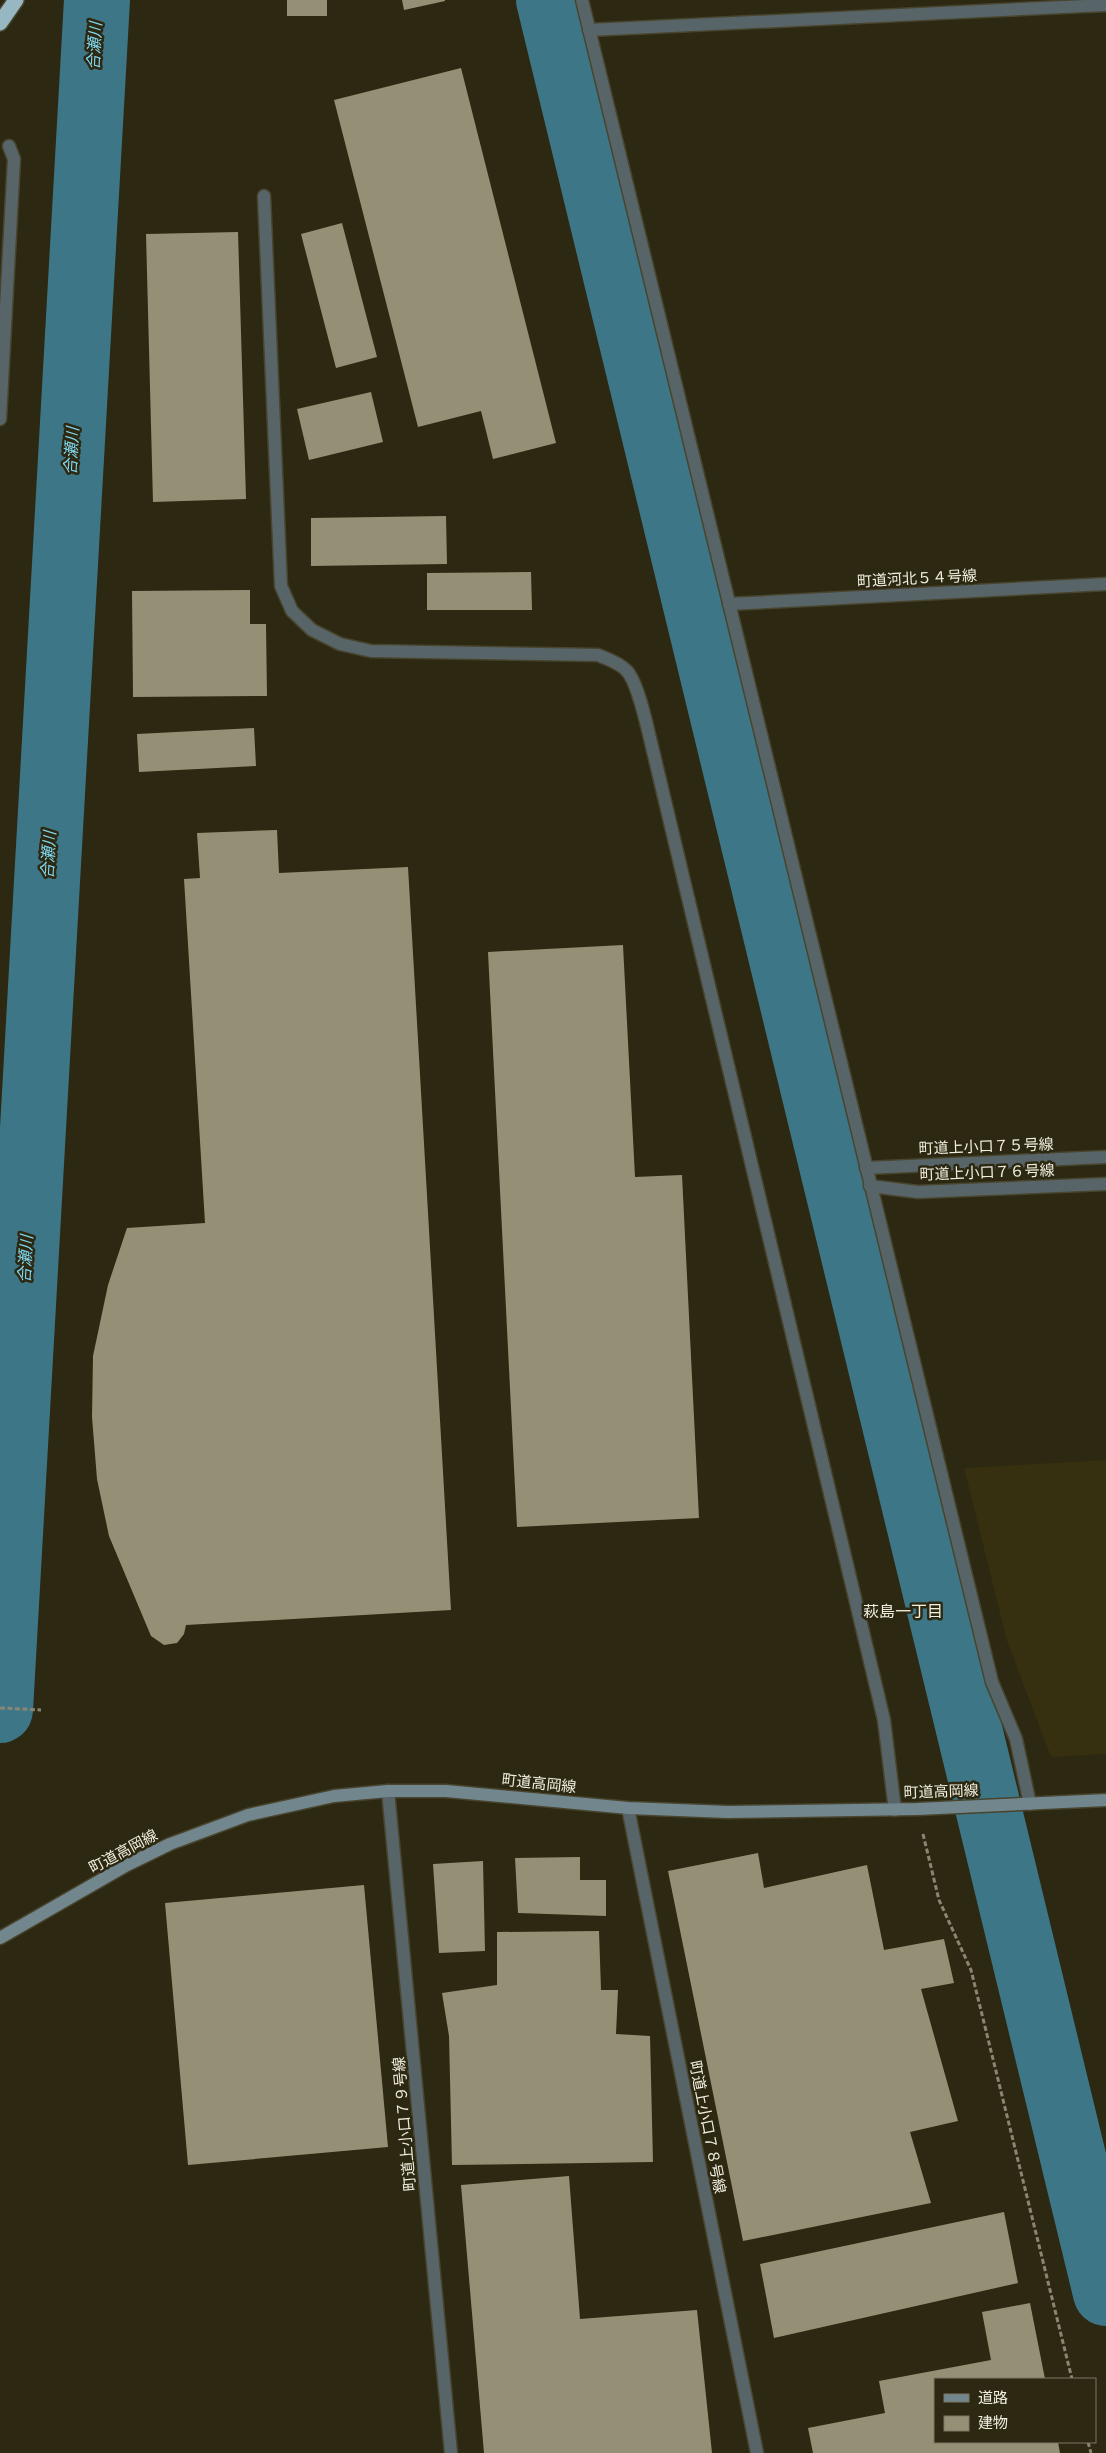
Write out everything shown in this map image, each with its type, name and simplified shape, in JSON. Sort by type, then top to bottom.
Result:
[{"type":"highway","points":[[0,23],[16,0]]},
{"type":"street","points":[[582,0],[992,1682],[1016,1739],[1030,1804]]},
{"type":"street","points":[[589,30],[1106,5]]},
{"type":"street","points":[[0,419],[14,159],[9,146]]},
{"type":"street","points":[[264,196],[281,586],[292,611],[312,630],[325,637],[371,651],[590,654],[620,665],[627,670],[635,684],[657,765],[884,1720],[895,1810]]},
{"type":"street","name":"町道河北５４号線","points":[[729,604],[1106,584]]},
{"type":"street","name":"町道上小口７５号線","points":[[866,1168],[1106,1157]]},
{"type":"street","name":"町道上小口７６号線","points":[[870,1186],[918,1192],[1106,1184]]},
{"type":"street","name":"町道高岡線","points":[[0,1938],[127,1865],[211,1828],[248,1815],[334,1796],[388,1791],[470,1792],[628,1808],[728,1812],[895,1810],[1106,1800]]},
{"type":"street","name":"町道上小口７９号線","points":[[388,1791],[451,2453]]},
{"type":"street","name":"町道上小口７８号線","points":[[628,1808],[757,2453]]},
{"type":"path","points":[[0,1708],[41,1710]]},
{"type":"path","points":[[917,1809],[939,1900],[971,1970],[1072,2378]]},
{"type":"shaded area","points":[[1106,1460],[1106,1754],[1051,1757],[1007,1641],[964,1468]]},
{"type":"building","points":[[287,0],[327,0],[327,16],[287,16]]},
{"type":"building","points":[[402,0],[445,0],[445,1],[404,10]]},
{"type":"building","points":[[461,68],[556,443],[493,459],[481,411],[418,427],[334,100]]},
{"type":"building","points":[[342,223],[377,357],[336,368],[301,234]]},
{"type":"building","points":[[238,232],[246,499],[153,502],[146,234]]},
{"type":"building","points":[[371,392],[383,442],[309,460],[297,409]]},
{"type":"building","points":[[446,516],[447,564],[311,566],[311,518]]},
{"type":"building","points":[[531,572],[532,610],[427,610],[427,573]]},
{"type":"building","points":[[250,590],[250,624],[266,624],[267,696],[133,697],[132,591]]},
{"type":"building","points":[[254,728],[256,766],[139,772],[137,734]]},
{"type":"building","points":[[277,830],[279,873],[408,867],[451,1610],[186,1625],[184,1634],[177,1643],[164,1645],[151,1636],[109,1536],[97,1479],[92,1417],[93,1356],[108,1285],[127,1228],[205,1223],[184,879],[200,878],[197,833]]},
{"type":"building","points":[[623,945],[635,1177],[682,1175],[699,1518],[517,1527],[488,952]]},
{"type":"building","points":[[758,1853],[764,1888],[867,1865],[884,1950],[944,1939],[954,1983],[921,1989],[958,2121],[910,2132],[931,2203],[743,2241],[668,1871]]},
{"type":"building","points":[[580,1857],[580,1880],[606,1880],[606,1916],[518,1913],[515,1858]]},
{"type":"building","points":[[483,1861],[485,1951],[439,1953],[433,1864]]},
{"type":"building","points":[[364,1885],[388,2147],[188,2165],[165,1903]]},
{"type":"building","points":[[599,1931],[601,1990],[618,1990],[616,2034],[650,2036],[653,2162],[452,2165],[449,2036],[442,1993],[497,1985],[497,1932]]},
{"type":"building","points":[[569,2176],[580,2319],[697,2310],[712,2453],[484,2453],[461,2185]]},
{"type":"building","points":[[1004,2212],[1018,2283],[774,2338],[760,2264]]},
{"type":"building","points":[[1030,2303],[1045,2378],[934,2378],[934,2443],[1058,2443],[1060,2453],[813,2453],[808,2428],[885,2413],[879,2381],[991,2360],[982,2312]]},
{"type":"waterway","name":"合瀬川","points":[[0,1710],[97,0]]},
{"type":"waterway","points":[[549,0],[1106,2293]]},
{"type":"district","name":"萩島一丁目","points":[[903,1611]]}]
